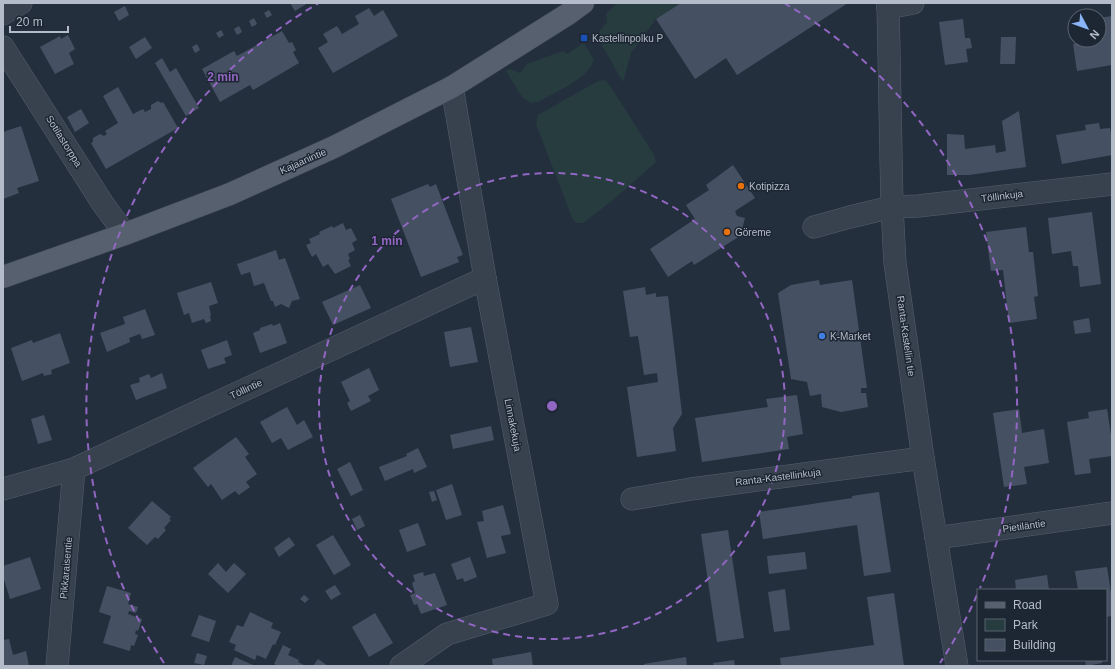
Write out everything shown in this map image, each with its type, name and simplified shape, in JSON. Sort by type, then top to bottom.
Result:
[{"type":"main road","name":"Kajaanintie","points":[[3,277],[125,234],[230,194],[334,147],[452,87],[583,3]]},
{"type":"street","points":[[3,14],[21,3]]},
{"type":"street","points":[[888,5],[913,3]]},
{"type":"street","name":"Ranta-Kastellin tie","points":[[888,5],[892,207],[895,262],[923,458],[957,666]]},
{"type":"street","name":"Sotilastorppa","points":[[3,47],[103,204],[125,234]]},
{"type":"street","name":"Linnakekuja","points":[[401,666],[447,634],[547,604],[485,278],[452,87]]},
{"type":"street","name":"Töllinkuja","points":[[814,227],[892,207],[918,206],[1112,184]]},
{"type":"street","name":"Töllintie","points":[[3,489],[74,469],[485,278]]},
{"type":"street","name":"Ranta-Kastellinkuja","points":[[632,499],[691,488],[923,458]]},
{"type":"street","name":"Pikkaraisentie","points":[[57,666],[74,469]]},
{"type":"street","name":"Pietiläntie","points":[[936,538],[1112,513]]},
{"type":"green space","points":[[617,3],[681,3],[656,19],[631,53],[623,82],[596,35],[607,22],[606,14]]},
{"type":"green space","points":[[584,43],[594,60],[591,67],[578,79],[538,102],[531,103],[522,97],[506,71],[510,69],[520,73],[527,64],[563,51],[567,54]]},
{"type":"green space","points":[[605,80],[654,155],[656,162],[613,200],[583,223],[577,223],[573,220],[536,124],[538,115],[598,81]]},
{"type":"building","points":[[290,3],[308,3],[295,11]]},
{"type":"building","points":[[681,3],[848,3],[737,75],[726,58],[695,79],[656,19]]},
{"type":"building","points":[[125,6],[129,15],[119,21],[114,12]]},
{"type":"building","points":[[369,8],[374,16],[383,10],[398,36],[333,73],[318,48],[328,42],[323,34],[337,26],[342,34],[359,24],[355,16]]},
{"type":"building","points":[[269,10],[272,15],[267,18],[264,13]]},
{"type":"building","points":[[1112,16],[1112,65],[1077,71],[1074,48],[1107,48],[1107,17]]},
{"type":"building","points":[[254,18],[257,24],[252,27],[249,21]]},
{"type":"building","points":[[963,19],[965,38],[970,38],[972,48],[966,49],[968,62],[945,65],[939,22]]},
{"type":"building","points":[[239,26],[242,32],[237,35],[234,29]]},
{"type":"building","points":[[221,30],[224,35],[219,38],[216,33]]},
{"type":"building","points":[[282,31],[289,43],[292,42],[296,50],[293,52],[299,63],[253,90],[250,85],[220,102],[202,69],[234,51],[237,56]]},
{"type":"building","points":[[68,35],[75,49],[69,53],[74,64],[55,74],[40,47],[60,36],[61,39]]},
{"type":"building","points":[[145,37],[152,48],[136,59],[129,47]]},
{"type":"building","points":[[1001,37],[1016,37],[1015,64],[1000,64]]},
{"type":"building","points":[[197,44],[200,50],[195,53],[192,47]]},
{"type":"building","points":[[162,58],[170,72],[176,68],[199,108],[186,116],[155,63]]},
{"type":"building","points":[[118,87],[133,114],[143,109],[145,112],[151,109],[151,105],[158,101],[161,103],[163,102],[178,128],[106,169],[91,143],[93,142],[93,138],[100,134],[104,136],[107,134],[105,131],[118,123],[103,96]]},
{"type":"building","points":[[81,109],[89,123],[75,132],[67,117]]},
{"type":"building","points":[[1019,111],[1026,167],[969,175],[947,175],[947,134],[964,135],[965,149],[995,145],[996,153],[1006,151],[1002,121]]},
{"type":"building","points":[[1099,123],[1100,129],[1110,128],[1112,155],[1062,164],[1056,135],[1086,130],[1085,125]]},
{"type":"building","points":[[21,126],[39,181],[17,188],[19,193],[3,199],[3,132]]},
{"type":"building","points":[[733,165],[755,198],[735,211],[737,216],[745,218],[740,236],[694,265],[692,261],[668,277],[650,249],[695,219],[686,205],[709,190],[706,185]]},
{"type":"building","points":[[428,184],[430,187],[436,184],[463,255],[457,257],[459,262],[421,277],[391,199]]},
{"type":"building","points":[[1092,212],[1101,284],[1080,287],[1078,266],[1073,266],[1071,251],[1052,254],[1048,218]]},
{"type":"building","points":[[343,223],[346,230],[351,228],[357,240],[352,243],[355,250],[348,254],[350,259],[348,260],[351,266],[335,274],[328,264],[323,267],[316,254],[312,257],[306,245],[311,243],[309,239],[320,234],[319,232]]},
{"type":"building","points":[[1026,227],[1029,252],[1033,252],[1038,296],[1034,297],[1037,319],[1009,323],[1003,270],[991,271],[986,232]]},
{"type":"building","points":[[276,250],[279,260],[285,258],[300,299],[292,301],[289,308],[281,304],[275,307],[264,283],[254,286],[250,272],[241,275],[237,264]]},
{"type":"building","name":"K-Market","points":[[819,280],[820,285],[852,280],[867,388],[861,388],[861,393],[866,393],[868,407],[841,412],[822,407],[821,394],[810,396],[807,382],[791,379],[778,293],[791,285]]},
{"type":"building","points":[[211,282],[218,303],[209,306],[211,321],[206,323],[204,319],[192,323],[189,313],[184,315],[177,293]]},
{"type":"building","points":[[360,285],[371,308],[333,325],[322,302]]},
{"type":"building","points":[[645,287],[646,295],[656,293],[656,297],[668,296],[682,414],[673,428],[676,451],[637,457],[627,387],[658,382],[657,373],[644,375],[638,336],[630,337],[623,291]]},
{"type":"building","points":[[145,309],[155,335],[142,339],[140,334],[129,338],[130,342],[107,352],[100,333],[125,324],[123,317]]},
{"type":"building","points":[[1089,318],[1091,332],[1075,334],[1073,321]]},
{"type":"building","points":[[280,323],[287,343],[260,353],[253,333],[260,330],[260,328],[272,324],[273,326]]},
{"type":"building","points":[[471,327],[478,362],[450,367],[444,332]]},
{"type":"building","points":[[60,333],[70,363],[51,370],[52,374],[44,376],[43,373],[22,381],[11,348],[32,340],[33,343]]},
{"type":"building","points":[[227,340],[232,355],[224,358],[226,363],[208,369],[201,350]]},
{"type":"building","points":[[369,368],[379,390],[368,396],[371,401],[351,411],[347,403],[350,401],[341,382]]},
{"type":"building","points":[[162,373],[167,388],[136,400],[130,385],[140,382],[139,378],[149,374],[151,378]]},
{"type":"building","points":[[797,395],[803,434],[787,437],[789,449],[702,462],[695,418],[768,407],[766,399]]},
{"type":"building","points":[[287,407],[297,425],[304,420],[313,437],[288,450],[281,438],[272,443],[260,422]]},
{"type":"building","points":[[1019,409],[1022,433],[1044,429],[1049,463],[1024,467],[1027,484],[1004,487],[993,413]]},
{"type":"building","points":[[1107,409],[1112,442],[1112,456],[1089,459],[1091,473],[1075,475],[1067,422],[1089,418],[1088,412]]},
{"type":"building","points":[[44,415],[52,440],[38,444],[31,419]]},
{"type":"building","points":[[491,426],[494,440],[453,449],[450,435]]},
{"type":"building","points":[[236,437],[249,454],[245,457],[257,474],[246,482],[250,487],[239,495],[235,491],[222,500],[211,484],[208,487],[193,468]]},
{"type":"building","points":[[418,448],[427,467],[414,473],[413,469],[385,481],[379,467],[407,456],[406,454]]},
{"type":"building","points":[[350,462],[363,490],[351,496],[337,469]]},
{"type":"building","points":[[452,484],[462,515],[446,520],[436,490]]},
{"type":"building","points":[[434,491],[437,500],[432,502],[429,492]]},
{"type":"building","points":[[879,492],[891,572],[864,576],[857,525],[763,539],[759,512],[852,498],[852,496]]},
{"type":"building","points":[[152,501],[171,517],[169,519],[171,520],[164,528],[166,530],[158,539],[155,537],[147,545],[128,528]]},
{"type":"building","points":[[503,505],[511,534],[501,536],[506,553],[487,558],[477,522],[484,521],[482,511]]},
{"type":"building","points":[[360,515],[365,526],[357,530],[352,519]]},
{"type":"building","points":[[418,523],[426,545],[407,552],[399,530]]},
{"type":"building","points":[[728,530],[744,638],[717,642],[701,534]]},
{"type":"building","points":[[333,535],[351,565],[334,575],[316,545]]},
{"type":"building","points":[[289,537],[295,545],[279,557],[274,548]]},
{"type":"building","points":[[805,552],[807,569],[769,574],[767,556]]},
{"type":"building","points":[[30,557],[41,589],[10,599],[3,576],[3,566]]},
{"type":"building","points":[[470,557],[477,577],[464,582],[463,578],[457,580],[451,564]]},
{"type":"building","points":[[218,563],[226,572],[234,563],[246,574],[228,593],[208,574]]},
{"type":"building","points":[[1107,567],[1112,593],[1112,616],[1107,617],[1107,589],[1078,589],[1075,571]]},
{"type":"building","points":[[423,572],[424,576],[435,573],[447,605],[421,614],[417,604],[414,605],[410,595],[415,593],[412,583],[415,581],[413,575]]},
{"type":"building","points":[[1047,575],[1049,589],[1016,589],[1015,580]]},
{"type":"building","points":[[335,585],[341,594],[331,600],[325,591]]},
{"type":"building","points":[[107,586],[131,593],[128,604],[138,607],[136,613],[129,611],[128,614],[142,619],[138,631],[136,630],[135,634],[138,635],[134,646],[131,645],[130,651],[103,643],[111,616],[99,612]]},
{"type":"building","points":[[785,589],[790,630],[774,632],[768,592]]},
{"type":"building","points":[[894,593],[904,666],[781,666],[780,658],[874,645],[867,597]]},
{"type":"building","points":[[304,595],[309,599],[305,603],[300,599]]},
{"type":"building","points":[[250,612],[273,623],[271,628],[281,632],[266,659],[257,655],[255,660],[234,650],[236,645],[229,642],[237,625],[243,627]]},
{"type":"building","points":[[375,613],[393,643],[369,657],[352,627]]},
{"type":"building","points":[[199,615],[216,621],[209,642],[191,636]]},
{"type":"building","points":[[9,639],[13,655],[26,651],[29,666],[3,666],[3,640]]},
{"type":"building","points":[[283,645],[291,649],[288,655],[299,660],[298,662],[306,666],[278,666],[274,664]]},
{"type":"building","points":[[531,652],[533,666],[493,666],[492,659]]},
{"type":"building","points":[[197,653],[207,656],[204,665],[194,663]]},
{"type":"building","points":[[235,657],[255,666],[231,666]]},
{"type":"building","points":[[686,657],[687,666],[645,666],[644,664]]},
{"type":"building","points":[[318,659],[328,666],[313,666]]},
{"type":"building","points":[[734,660],[735,666],[714,666],[713,663]]},
{"type":"building","points":[[1085,661],[1102,661],[1102,663],[1086,666]]},
{"type":"place","name":"Kastellinpolku P","points":[[584,38]]},
{"type":"place","name":"Kotipizza","points":[[741,186]]},
{"type":"place","name":"Göreme","points":[[727,232]]},
{"type":"place","name":"K-Market","points":[[822,336]]}]
